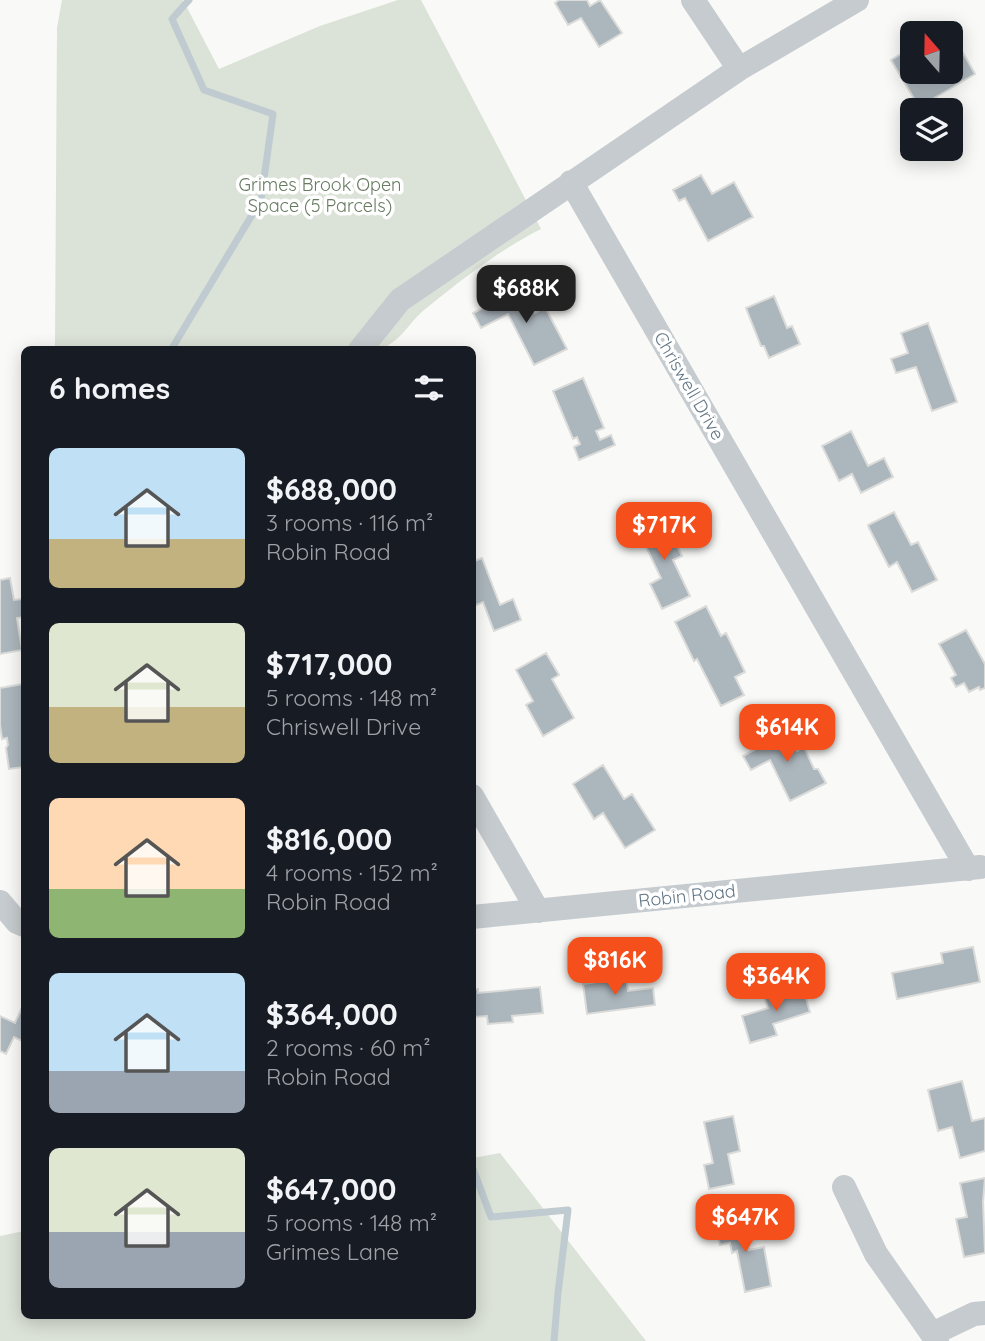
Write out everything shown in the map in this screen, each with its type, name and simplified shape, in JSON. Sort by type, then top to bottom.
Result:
[{"type":"street","points":[[693,0],[740,69]]},
{"type":"street","points":[[363,346],[400,300],[740,69],[857,0]]},
{"type":"street","name":"Chriswell Drive","points":[[571,182],[977,868]]},
{"type":"street","points":[[476,803],[538,911]]},
{"type":"street","name":"Robin Road","points":[[476,917],[977,868]]},
{"type":"street","points":[[0,902],[21,924]]},
{"type":"street","points":[[844,1187],[876,1254],[934,1337],[974,1314],[985,1313]]},
{"type":"green space","name":"Grimes Brook Open Space (5 Parcels)","points":[[62,0],[183,0],[219,69],[320,26],[398,0],[421,0],[541,229],[510,246],[466,277],[424,310],[400,336],[386,346],[55,346],[57,28]]},
{"type":"green space","points":[[500,1153],[646,1341],[0,1341],[0,1236],[21,1232],[21,1319],[476,1319],[476,1157]]},
{"type":"building","points":[[559,0],[587,0],[590,6],[600,0],[622,33],[599,47],[581,18],[568,25],[555,3]]},
{"type":"building","points":[[963,53],[975,74],[963,81]]},
{"type":"building","points":[[900,54],[900,75],[891,60]]},
{"type":"building","points":[[905,84],[958,84],[934,98],[914,98]]},
{"type":"building","points":[[701,175],[712,194],[734,182],[753,217],[708,241],[685,198],[679,201],[673,190]]},
{"type":"building","points":[[522,288],[535,313],[545,307],[567,349],[534,365],[508,314],[481,328],[473,313]]},
{"type":"building","points":[[774,296],[787,328],[792,326],[800,344],[769,358],[764,346],[761,346],[746,308]]},
{"type":"building","points":[[928,323],[957,402],[932,411],[916,367],[896,373],[891,359],[908,353],[901,333]]},
{"type":"building","points":[[583,378],[604,428],[596,431],[600,440],[611,435],[615,445],[579,460],[574,447],[580,444],[577,437],[573,439],[553,391]]},
{"type":"building","points":[[851,431],[868,466],[884,458],[893,477],[861,493],[852,474],[839,481],[822,446]]},
{"type":"building","points":[[894,512],[911,545],[918,542],[937,580],[912,592],[897,562],[889,567],[868,525]]},
{"type":"building","points":[[663,516],[682,556],[673,560],[690,596],[662,609],[650,584],[661,578],[637,528]]},
{"type":"building","points":[[482,558],[500,605],[513,599],[521,620],[494,631],[483,602],[476,605],[476,560]]},
{"type":"building","points":[[10,578],[14,600],[21,599],[21,617],[17,618],[21,650],[0,654],[0,580]]},
{"type":"building","points":[[706,606],[721,636],[726,633],[745,672],[735,677],[744,695],[721,706],[675,622]]},
{"type":"building","points":[[966,630],[985,664],[985,688],[980,690],[979,687],[969,692],[964,683],[956,687],[951,678],[956,675],[939,644]]},
{"type":"building","points":[[546,653],[559,675],[552,679],[574,718],[543,736],[526,705],[533,701],[516,670]]},
{"type":"building","points":[[21,684],[21,767],[9,769],[7,738],[2,739],[0,725],[0,688]]},
{"type":"building","points":[[779,724],[789,744],[793,742],[797,751],[804,747],[814,769],[818,769],[826,783],[790,801],[770,760],[751,770],[743,756],[767,743],[762,732]]},
{"type":"building","points":[[603,765],[624,799],[632,794],[655,830],[625,848],[603,813],[594,819],[573,784]]},
{"type":"building","points":[[973,947],[980,982],[897,999],[892,973],[943,963],[941,953]]},
{"type":"building","points":[[626,978],[628,991],[653,988],[655,1005],[587,1014],[583,984]]},
{"type":"building","points":[[802,985],[810,1012],[773,1024],[777,1035],[750,1043],[742,1016],[768,1008],[764,996]]},
{"type":"building","points":[[540,987],[543,1013],[512,1016],[513,1022],[488,1024],[487,1016],[476,1017],[476,989],[478,993]]},
{"type":"building","points":[[21,1010],[21,1040],[14,1037],[6,1054],[0,1051],[0,1016],[15,1023]]},
{"type":"building","points":[[962,1081],[972,1121],[985,1118],[985,1151],[960,1158],[952,1127],[938,1131],[928,1090]]},
{"type":"building","points":[[733,1116],[740,1151],[728,1154],[734,1184],[709,1189],[704,1165],[713,1163],[704,1122]]},
{"type":"building","points":[[985,1178],[985,1253],[964,1257],[956,1219],[967,1217],[960,1183]]},
{"type":"building","points":[[742,1217],[749,1250],[764,1247],[771,1286],[745,1292],[737,1251],[732,1253],[730,1243],[720,1245],[715,1223]]},
{"type":"waterway","points":[[173,346],[261,200],[273,114],[204,90],[172,19],[189,0]]},
{"type":"waterway","points":[[476,1177],[491,1217],[568,1210],[554,1341]]}]
